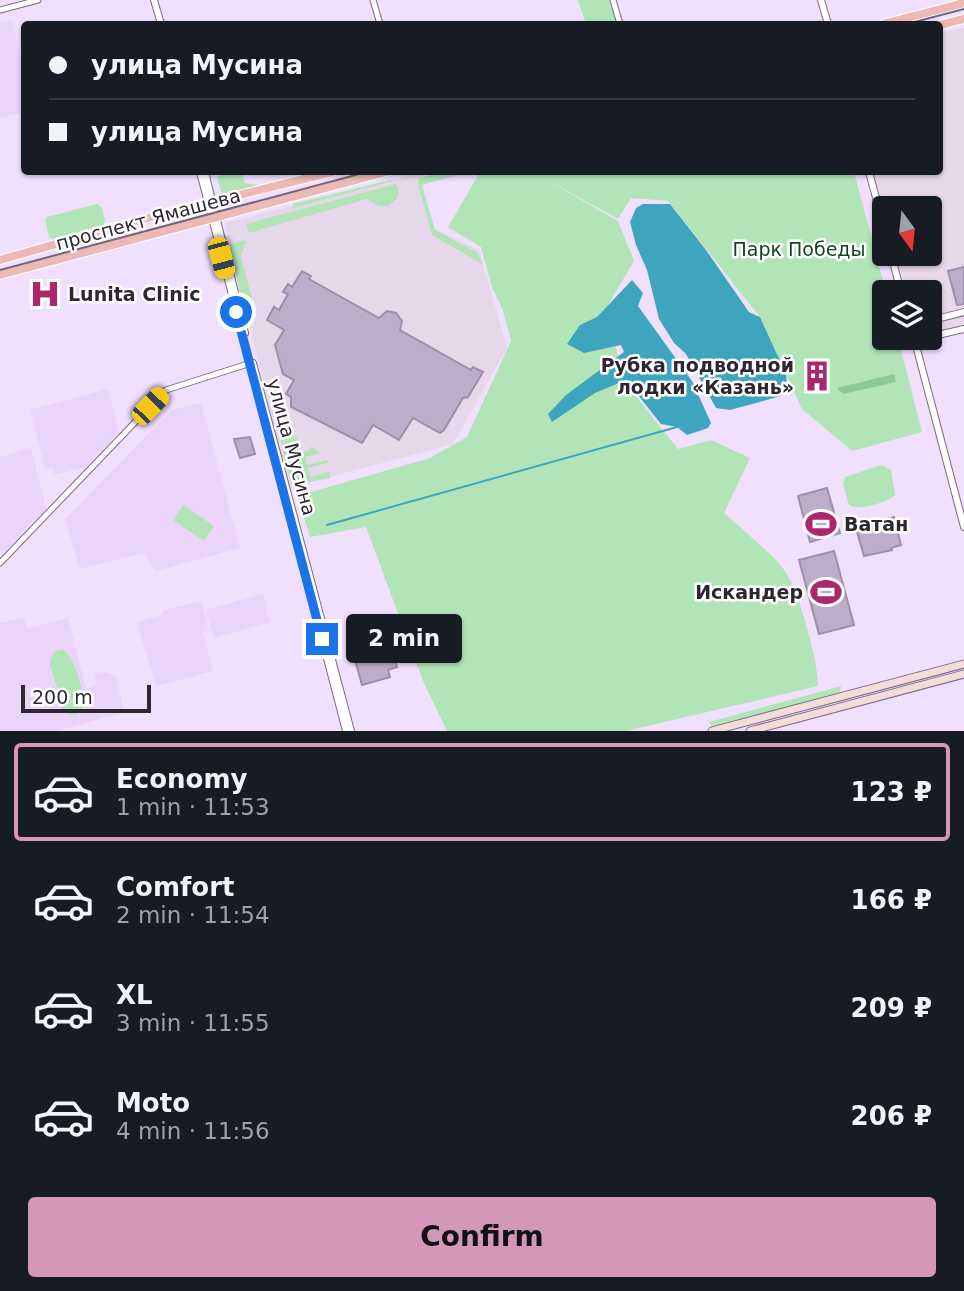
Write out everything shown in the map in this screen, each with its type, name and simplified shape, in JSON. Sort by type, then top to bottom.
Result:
[{"type":"main road","points":[[895,21],[964,3]]},
{"type":"main road","points":[[943,24],[964,19]]},
{"type":"main road","name":"проспект Ямашева","points":[[0,260],[320,175]]},
{"type":"main road","name":"проспект Ямашева","points":[[0,275],[375,175]]},
{"type":"main road","points":[[712,731],[964,664]]},
{"type":"main road","points":[[945,670],[947,678]]},
{"type":"main road","points":[[750,731],[964,674]]},
{"type":"street","points":[[0,10],[38,0]]},
{"type":"street","points":[[154,0],[160,21]]},
{"type":"street","points":[[373,0],[379,21]]},
{"type":"street","points":[[614,0],[620,21]]},
{"type":"street","points":[[823,0],[829,21]]},
{"type":"street","name":"улица Мусина","points":[[201,175],[211,202]]},
{"type":"street","name":"улица Мусина","points":[[206,175],[251,363],[349,731]]},
{"type":"street","points":[[870,175],[876,196]]},
{"type":"street","points":[[942,318],[964,312]]},
{"type":"street","points":[[942,335],[964,329]]},
{"type":"street","points":[[917,350],[964,527]]},
{"type":"street","points":[[0,563],[166,390],[251,363]]},
{"type":"shaded area","points":[[12,20],[21,58],[21,103],[20,113],[0,118],[0,23]]},
{"type":"shaded area","points":[[964,28],[964,328],[942,334],[942,280],[904,280],[899,266],[942,266],[942,196],[880,196],[874,175],[943,175],[943,32]]},
{"type":"shaded area","points":[[411,175],[422,175],[420,185],[433,228],[479,250],[507,348],[453,444],[289,488],[225,223]]},
{"type":"shaded area","points":[[108,389],[119,432],[85,467],[54,475],[52,467],[45,469],[30,410]]},
{"type":"shaded area","points":[[201,403],[240,548],[156,571],[144,553],[80,569],[65,519],[172,410]]},
{"type":"shaded area","points":[[31,448],[46,509],[5,551],[0,550],[0,457]]},
{"type":"shaded area","points":[[263,594],[270,622],[214,638],[206,610]]},
{"type":"shaded area","points":[[201,601],[209,630],[203,632],[213,671],[156,686],[137,622],[163,615],[162,611]]},
{"type":"shaded area","points":[[24,618],[27,628],[68,618],[86,689],[97,685],[94,674],[103,672],[116,676],[124,712],[57,731],[0,731],[0,623]]},
{"type":"green space","points":[[578,0],[610,0],[616,21],[585,21]]},
{"type":"green space","points":[[242,175],[245,183],[260,185],[222,195],[217,177]]},
{"type":"green space","points":[[458,175],[422,185],[435,230],[478,253],[482,264],[432,235],[418,185],[419,178]]},
{"type":"green space","points":[[478,175],[538,175],[618,221],[634,261],[608,305],[622,379],[678,449],[711,440],[750,458],[724,513],[775,559],[791,582],[812,646],[818,686],[626,731],[447,731],[423,681],[366,527],[310,537],[297,496],[430,458],[467,437],[511,341],[481,247],[448,227]]},
{"type":"green space","name":"Парк Победы","points":[[538,175],[855,175],[872,240],[872,266],[879,266],[883,280],[872,280],[872,350],[901,350],[922,432],[852,451],[802,409],[760,317],[668,201],[631,198],[618,219]]},
{"type":"green space","points":[[393,181],[293,208],[292,204]]},
{"type":"green space","points":[[396,184],[399,189],[398,197],[389,206],[379,206],[367,199],[249,233],[246,224]]},
{"type":"green space","points":[[97,204],[102,208],[105,220],[103,226],[54,240],[49,237],[45,220],[47,217]]},
{"type":"green space","points":[[246,240],[241,257],[252,298],[249,304],[242,303],[230,247]]},
{"type":"green space","points":[[894,374],[896,382],[843,394],[837,388]]},
{"type":"green space","points":[[285,433],[297,437],[301,452],[310,450],[311,446],[321,453],[305,457],[307,465],[327,460],[328,463],[308,468],[310,477],[329,472],[330,478],[292,485],[280,438]]},
{"type":"green space","points":[[882,465],[891,470],[895,495],[873,505],[849,505],[843,485],[845,477]]},
{"type":"green space","points":[[183,505],[214,526],[204,541],[173,520]]},
{"type":"green space","points":[[63,650],[76,668],[83,696],[82,710],[76,715],[68,714],[63,709],[50,664],[53,652]]},
{"type":"green space","points":[[841,686],[840,693],[712,727],[709,722]]},
{"type":"water","points":[[643,204],[670,204],[749,312],[760,317],[786,374],[787,384],[781,396],[730,410],[716,408],[686,354],[674,343],[659,319],[647,270],[630,222],[636,208]]},
{"type":"water","points":[[632,280],[643,293],[638,306],[692,381],[711,423],[708,428],[687,435],[677,427],[661,424],[626,380],[595,393],[552,422],[548,414],[566,395],[624,352],[621,345],[584,353],[567,344],[580,325],[597,317]]},
{"type":"building","points":[[964,267],[964,304],[957,305],[948,271]]},
{"type":"building","points":[[302,271],[311,276],[309,279],[379,318],[387,311],[396,313],[402,321],[400,330],[471,370],[473,367],[483,372],[444,430],[440,433],[413,418],[399,440],[373,425],[362,443],[291,407],[291,397],[286,394],[294,380],[283,374],[275,345],[284,330],[267,320],[274,307],[279,310],[288,294],[283,292],[288,284],[292,287]]},
{"type":"building","points":[[250,437],[255,454],[240,458],[234,439]]},
{"type":"building","name":"Ватан","points":[[827,488],[840,533],[810,542],[798,496]]},
{"type":"building","name":"Ватан","points":[[894,517],[901,545],[891,548],[892,550],[864,556],[856,528]]},
{"type":"building","name":"Искандер","points":[[834,551],[854,625],[819,634],[799,560]]},
{"type":"building","points":[[381,637],[383,647],[391,645],[397,667],[388,670],[390,677],[362,685],[351,645]]},
{"type":"waterway","points":[[327,525],[677,427]]},
{"type":"tram line","points":[[918,21],[964,9]]},
{"type":"tram line","points":[[0,270],[356,175]]},
{"type":"place","name":"Lunita Clinic","points":[[45,294]]},
{"type":"place","name":"Рубка подводной лодки «Казань»","points":[[817,376]]},
{"type":"place","name":"Ватан","points":[[821,524]]},
{"type":"place","name":"Искандер","points":[[826,592]]},
{"type":"route","points":[[236,312],[322,639]]}]
